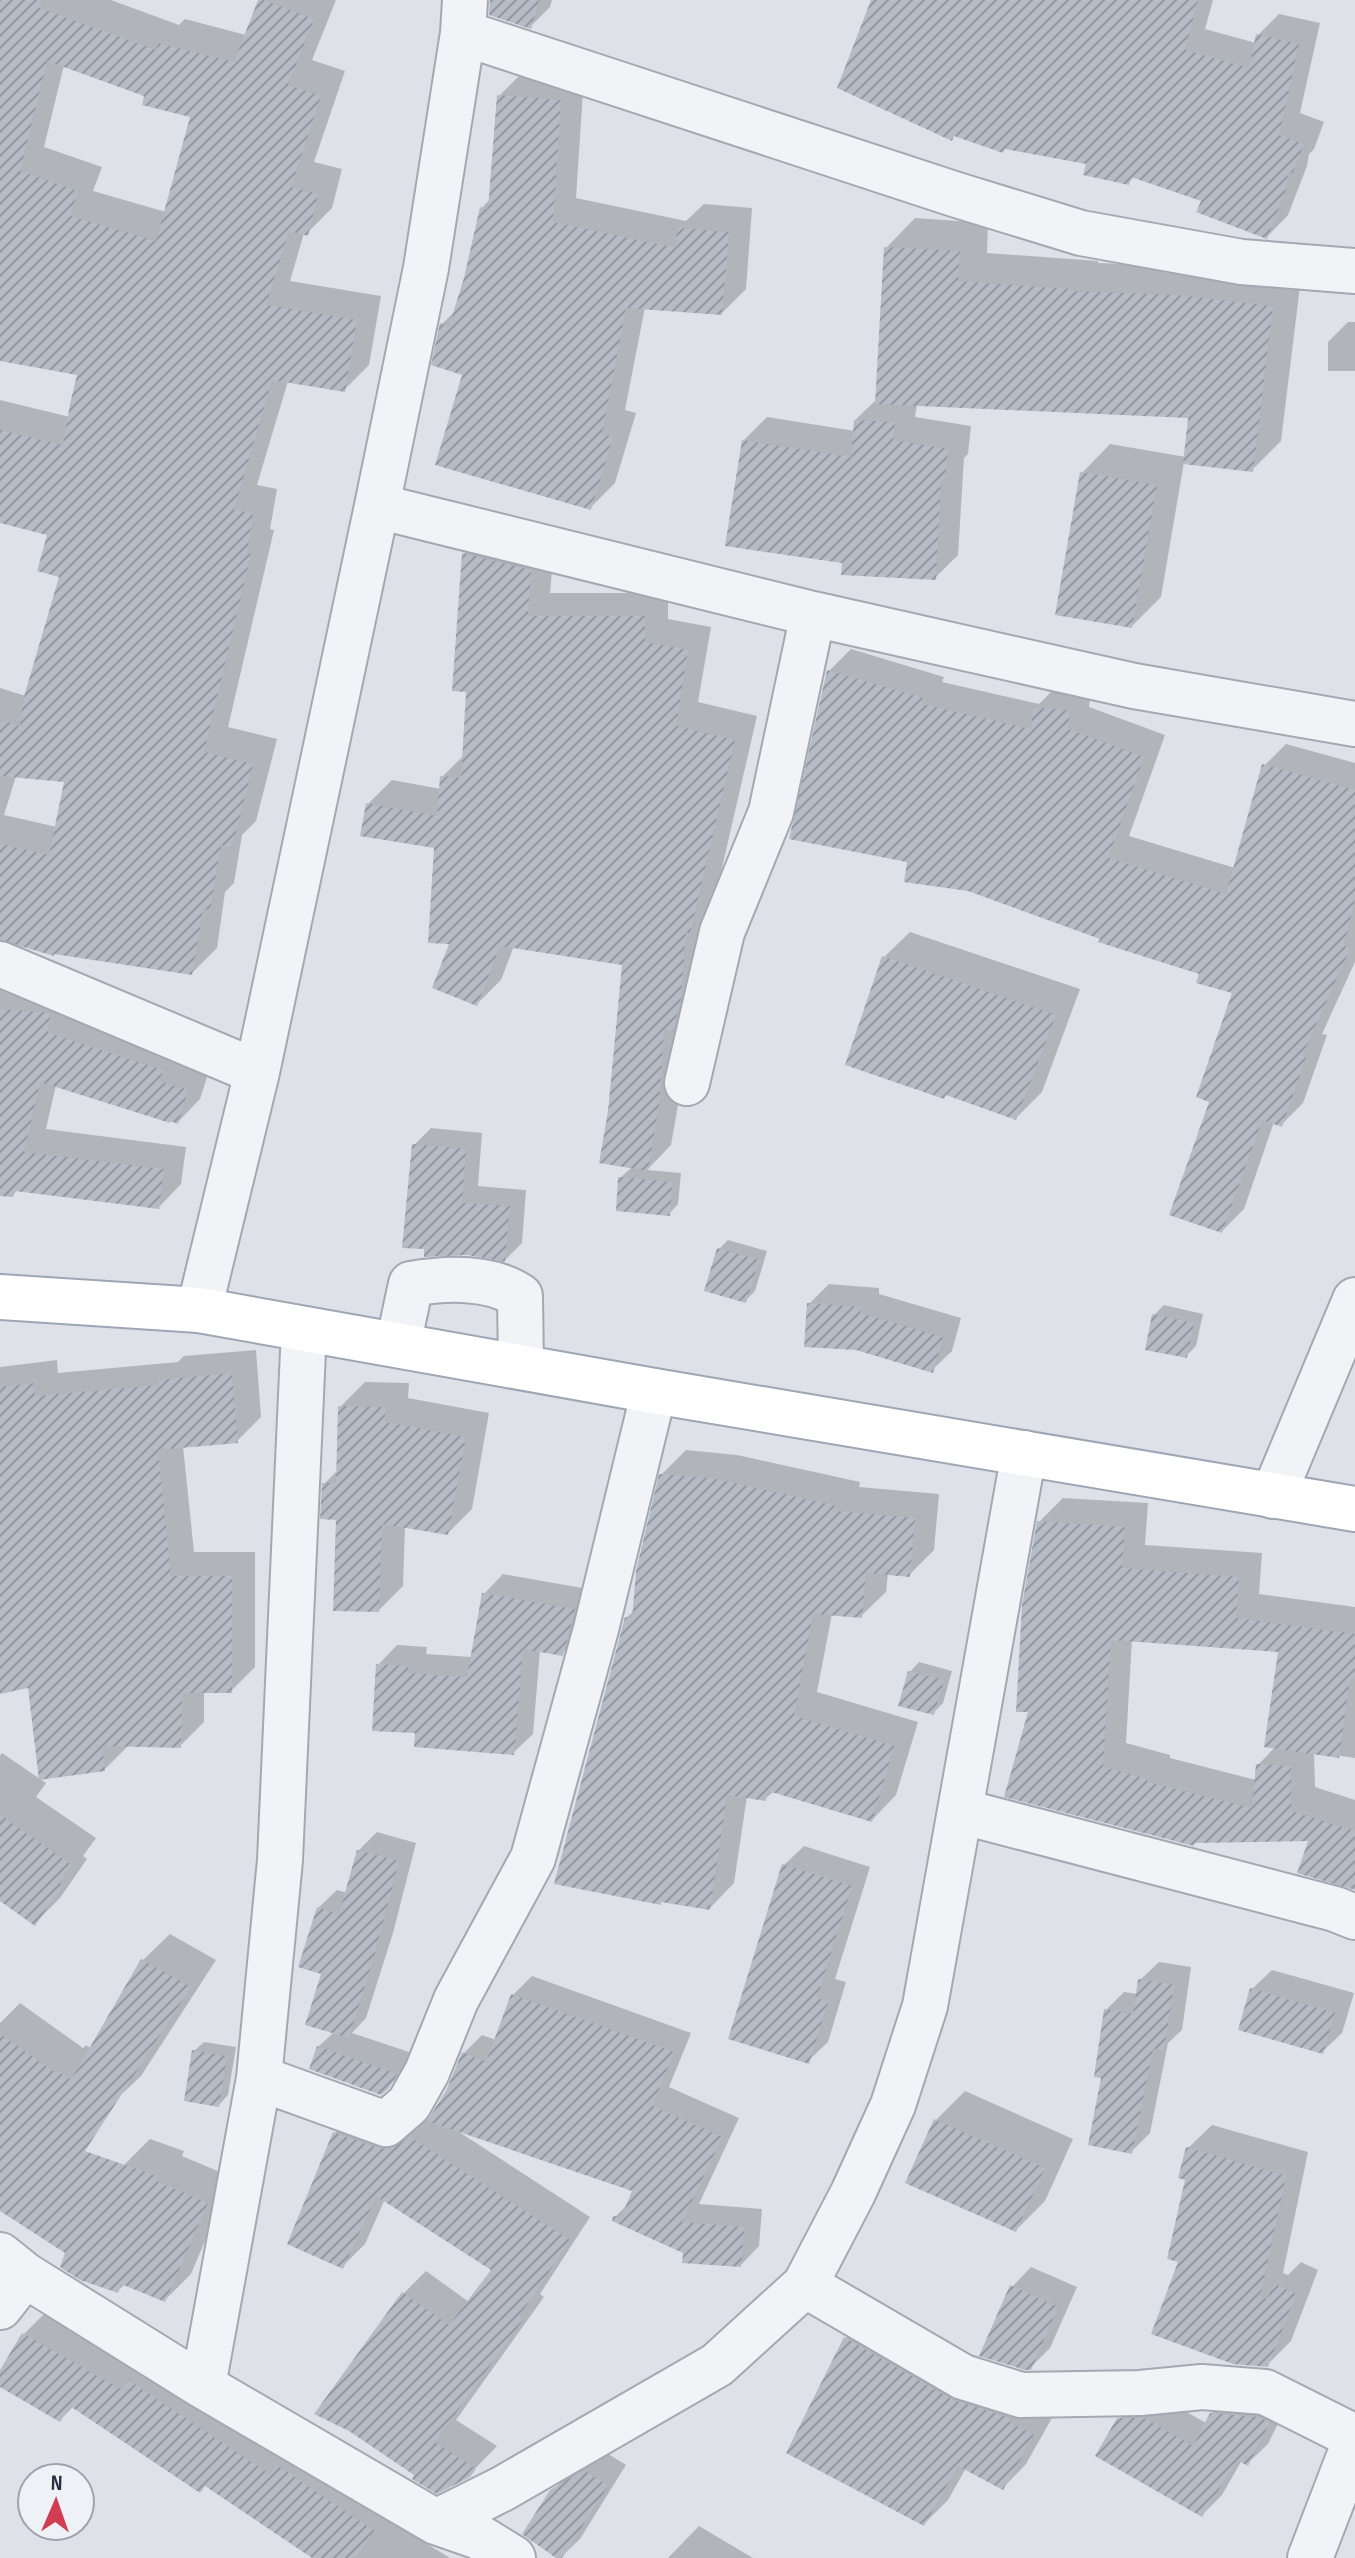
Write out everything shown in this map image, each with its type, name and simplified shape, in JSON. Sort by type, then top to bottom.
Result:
[{"type":"main road","points":[[0,1297],[199,1310],[654,1391],[1355,1509]]},
{"type":"street","points":[[199,1310],[257,1072],[426,268],[464,16],[957,195],[1081,233],[1242,262],[1355,271]]},
{"type":"street","points":[[377,506],[813,614],[1134,686],[1355,724]]},
{"type":"street","points":[[687,1083],[722,932],[771,812],[813,614]]},
{"type":"street","points":[[0,964],[257,1072]]},
{"type":"street","points":[[398,1345],[411,1284],[441,1279],[505,1286],[520,1296],[521,1367]]},
{"type":"street","points":[[1273,1496],[1355,1300]]},
{"type":"street","points":[[203,2386],[259,2078],[280,1860],[304,1329]]},
{"type":"street","points":[[259,2078],[386,2124],[409,2104],[427,2072],[456,2000],[533,1858],[596,1629],[654,1391]]},
{"type":"street","points":[[436,2522],[502,2489],[717,2365],[805,2285],[853,2193],[893,2105],[925,2006],[1024,1453]]},
{"type":"street","points":[[960,1811],[1335,1909],[1355,1917]]},
{"type":"street","points":[[8,2279],[203,2386],[436,2522],[496,2548],[502,2489]]},
{"type":"street","points":[[805,2285],[963,2377],[1021,2395],[1140,2393],[1202,2387],[1265,2392],[1355,2439],[1310,2558]]},
{"type":"building","points":[[0,0],[42,0],[39,8],[156,50],[158,43],[234,62],[258,0],[314,19],[288,85],[321,96],[291,187],[318,194],[308,236],[289,231],[266,305],[357,320],[345,392],[272,380],[234,510],[253,513],[247,553],[251,554],[204,752],[253,764],[232,848],[221,845],[210,910],[203,909],[192,975],[54,956],[0,940],[0,844],[49,855],[64,782],[0,776],[0,720],[20,726],[23,700],[59,577],[37,571],[47,535],[0,523],[0,430],[63,445],[77,375],[0,361]],"holes":[[[47,61],[144,96],[142,105],[190,117],[156,241],[70,216],[78,191],[20,171]]]},
{"type":"building","points":[[490,0],[539,0],[531,29],[489,15]]},
{"type":"building","points":[[871,0],[1198,0],[1185,50],[1249,68],[1256,34],[1299,44],[1279,135],[1304,144],[1293,173],[1288,172],[1286,189],[1267,239],[1196,212],[1201,201],[1131,177],[1129,185],[1083,175],[1086,164],[1005,149],[1003,153],[954,136],[952,141],[837,88]]},
{"type":"building","points":[[497,95],[561,100],[553,222],[676,248],[677,228],[729,232],[722,315],[626,308],[602,434],[613,437],[591,510],[435,465],[462,375],[431,365],[440,323],[449,326],[464,278],[480,207],[488,209]]},
{"type":"building","points":[[884,247],[960,251],[958,281],[1070,291],[1177,295],[1273,306],[1253,472],[1183,464],[1188,418],[875,404]]},
{"type":"building","points":[[854,420],[895,422],[893,440],[948,449],[945,480],[941,479],[936,580],[841,575],[842,563],[725,546],[742,440],[851,457]]},
{"type":"building","points":[[1080,472],[1157,485],[1132,628],[1055,615]]},
{"type":"building","points":[[462,553],[531,570],[528,616],[645,616],[645,642],[688,650],[676,726],[735,740],[690,933],[686,932],[681,999],[673,1031],[664,1030],[659,1104],[648,1171],[599,1163],[608,1111],[622,965],[500,946],[477,1006],[432,988],[449,944],[428,943],[434,848],[360,836],[366,803],[437,816],[440,776],[461,778],[466,692],[452,691]]},
{"type":"building","points":[[827,670],[923,698],[922,704],[1031,729],[1033,707],[1070,711],[1068,729],[1144,757],[1108,858],[1226,894],[1262,764],[1355,790],[1355,899],[1344,946],[1350,949],[1302,1056],[1306,1057],[1282,1127],[1262,1120],[1222,1233],[1169,1215],[1209,1102],[1196,1097],[1232,993],[1196,983],[1199,974],[1098,942],[1100,939],[968,891],[904,882],[907,862],[789,839]]},
{"type":"building","points":[[882,956],[1056,1015],[1016,1120],[845,1065]]},
{"type":"building","points":[[0,1009],[50,1013],[48,1033],[163,1070],[159,1081],[188,1090],[178,1124],[40,1082],[24,1152],[164,1169],[159,1209],[15,1191],[13,1197],[0,1196]]},
{"type":"building","points":[[412,1144],[466,1149],[462,1203],[510,1206],[505,1262],[468,1255],[424,1257],[424,1249],[402,1248]]},
{"type":"building","points":[[618,1177],[672,1182],[670,1216],[616,1211]]},
{"type":"building","points":[[717,1248],[759,1260],[746,1303],[704,1291]]},
{"type":"building","points":[[807,1303],[861,1307],[860,1313],[943,1337],[933,1373],[856,1350],[804,1347]]},
{"type":"building","points":[[1152,1314],[1194,1323],[1187,1358],[1145,1350]]},
{"type":"building","points":[[232,1373],[238,1443],[158,1450],[171,1576],[232,1576],[232,1693],[182,1693],[181,1748],[102,1746],[105,1771],[39,1780],[28,1688],[0,1694],[0,1387],[33,1383],[35,1396],[159,1385],[158,1380]]},
{"type":"building","points":[[338,1406],[385,1407],[385,1422],[466,1437],[448,1535],[382,1524],[379,1612],[333,1611],[336,1520],[320,1519],[322,1483],[336,1483]]},
{"type":"building","points":[[659,1474],[711,1478],[837,1506],[836,1511],[915,1518],[910,1577],[866,1573],[862,1618],[813,1614],[794,1716],[894,1746],[872,1822],[768,1791],[766,1801],[727,1795],[710,1910],[661,1902],[661,1905],[554,1884],[625,1617],[632,1619],[636,1571]]},
{"type":"building","points":[[1037,1521],[1125,1527],[1122,1568],[1239,1577],[1236,1618],[1355,1634],[1355,1679],[1350,1678],[1339,1758],[1264,1747],[1278,1652],[1111,1640],[1103,1767],[1147,1779],[1147,1782],[1252,1808],[1256,1764],[1291,1766],[1291,1811],[1355,1831],[1355,1890],[1297,1873],[1308,1841],[1195,1843],[1194,1846],[1004,1797],[1028,1712],[1016,1712],[1022,1605]]},
{"type":"building","points":[[482,1593],[575,1609],[563,1656],[523,1649],[514,1755],[414,1747],[415,1733],[372,1731],[376,1664],[408,1666],[408,1673],[467,1677]]},
{"type":"building","points":[[908,1671],[944,1680],[934,1715],[898,1706]]},
{"type":"building","points":[[0,1815],[72,1865],[59,1882],[63,1885],[35,1926],[0,1901]]},
{"type":"building","points":[[357,1850],[399,1861],[349,2038],[305,2025],[321,1974],[298,1967],[317,1907],[339,1914]]},
{"type":"building","points":[[782,1864],[852,1886],[817,1998],[828,2002],[809,2064],[728,2039]]},
{"type":"building","points":[[141,1959],[191,1987],[85,2151],[159,2177],[158,2182],[208,2203],[165,2302],[121,2284],[118,2293],[80,2280],[60,2267],[65,2253],[0,2211],[0,2034],[71,2080]]},
{"type":"building","points":[[1138,1979],[1174,1985],[1164,2050],[1153,2049],[1132,2154],[1088,2145],[1101,2078],[1094,2077],[1104,2009],[1133,2014]]},
{"type":"building","points":[[1250,1988],[1335,2013],[1323,2054],[1238,2030]]},
{"type":"building","points":[[511,1994],[674,2052],[652,2106],[722,2137],[682,2222],[744,2227],[741,2267],[682,2263],[683,2253],[612,2221],[613,2216],[621,2217],[632,2191],[427,2121],[446,2091],[462,2052],[486,2062]]},
{"type":"building","points":[[317,2046],[397,2074],[381,2095],[309,2069]]},
{"type":"building","points":[[192,2050],[227,2056],[219,2107],[184,2101]]},
{"type":"building","points":[[934,2119],[1045,2168],[1016,2232],[905,2183]]},
{"type":"building","points":[[333,2132],[377,2148],[390,2149],[410,2137],[570,2240],[519,2317],[523,2320],[435,2442],[476,2469],[470,2477],[437,2494],[349,2431],[314,2414],[402,2292],[449,2325],[491,2270],[376,2196],[343,2269],[287,2244]]},
{"type":"building","points":[[1186,2147],[1286,2176],[1260,2297],[1267,2299],[1275,2284],[1296,2294],[1268,2367],[1233,2364],[1151,2334],[1178,2262],[1167,2259],[1185,2180],[1178,2178]]},
{"type":"building","points":[[1010,2285],[1058,2307],[1031,2370],[979,2356]]},
{"type":"building","points":[[22,2333],[122,2390],[128,2380],[270,2474],[277,2465],[374,2531],[355,2558],[312,2558],[205,2486],[200,2493],[70,2406],[60,2422],[0,2387],[0,2370]]},
{"type":"building","points":[[844,2337],[951,2399],[1010,2418],[1009,2422],[1034,2435],[1003,2490],[958,2466],[924,2526],[786,2453]]},
{"type":"building","points":[[1210,2413],[1258,2417],[1270,2422],[1248,2466],[1237,2460],[1202,2517],[1095,2456],[1117,2418],[1144,2418],[1193,2446]]},
{"type":"building","points":[[584,2470],[608,2486],[562,2558],[556,2558],[522,2534],[550,2490]]}]
